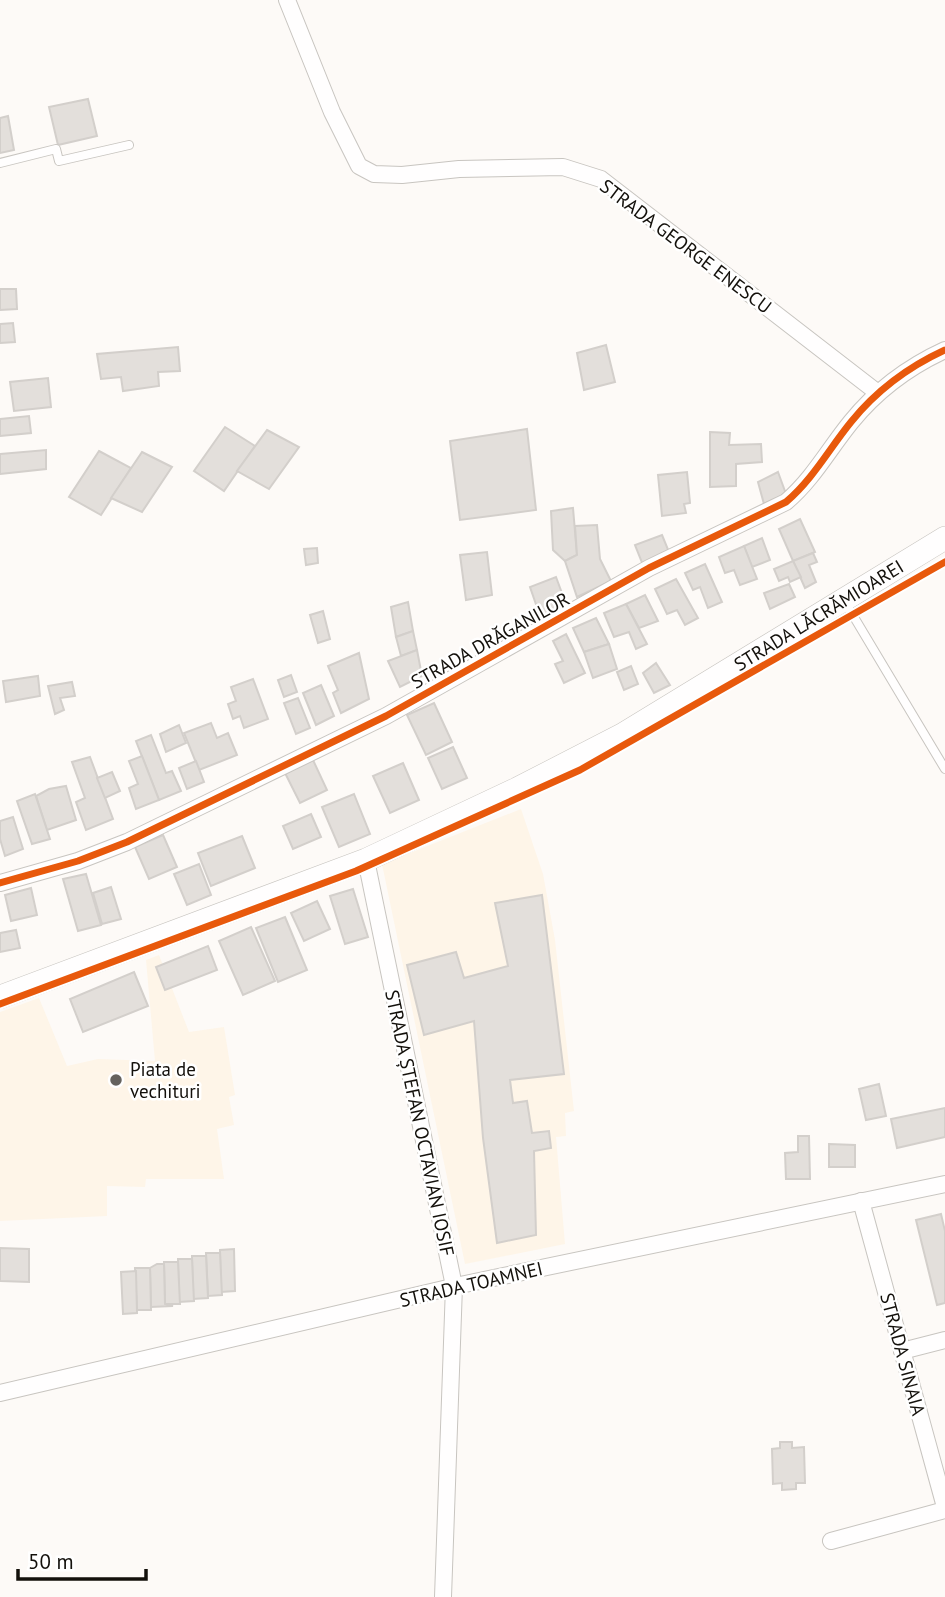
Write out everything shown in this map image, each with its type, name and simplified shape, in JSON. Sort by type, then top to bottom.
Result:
[{"type":"main road","name":"STRADA LĂCRĂMIOAREI","points":[[0,998],[366,860],[517,789],[622,735],[945,538]]},
{"type":"main road","name":"STRADA LĂCRĂMIOAREI","points":[[0,986],[41,982]]},
{"type":"street","name":"STRADA GEORGE ENESCU","points":[[287,0],[332,112],[359,166],[374,174],[402,175],[459,169],[563,167],[601,179],[878,393]]},
{"type":"street","name":"STRADA DRĂGANILOR","points":[[0,883],[78,861],[127,842],[386,716],[649,568],[786,502],[802,488],[851,421],[878,393],[912,366],[945,350]]},
{"type":"street","name":"STRADA ȘTEFAN OCTAVIAN IOSIF","points":[[366,860],[454,1286],[443,1597]]},
{"type":"street","name":"STRADA TOAMNEI","points":[[0,1393],[454,1286],[945,1184]]},
{"type":"street","name":"STRADA SINAIA","points":[[861,1201],[945,1508]]},
{"type":"street","points":[[902,1351],[945,1340]]},
{"type":"street","points":[[831,1541],[945,1508]]},
{"type":"lane","points":[[0,163],[57,149],[59,161],[129,145]]},
{"type":"lane","points":[[843,600],[945,769]]},
{"type":"shaded area","points":[[521,809],[543,874],[555,940],[574,1111],[565,1113],[566,1136],[556,1137],[565,1244],[465,1264],[382,864]]},
{"type":"shaded area","name":"Piata de vechituri","points":[[159,955],[189,1032],[224,1027],[235,1095],[229,1097],[234,1125],[217,1129],[224,1179],[146,1179],[145,1187],[107,1186],[107,1216],[0,1221],[0,1012],[39,998],[67,1066],[98,1059],[155,1061],[146,960]]},
{"type":"building","points":[[88,99],[97,136],[58,145],[49,107]]},
{"type":"building","points":[[8,116],[14,150],[0,153],[0,118]]},
{"type":"building","points":[[0,289],[16,289],[17,309],[0,310]]},
{"type":"building","points":[[13,323],[15,342],[0,343],[0,324]]},
{"type":"building","points":[[606,345],[615,382],[584,390],[577,353]]},
{"type":"building","points":[[178,347],[180,371],[158,372],[159,386],[123,391],[121,377],[101,379],[97,354]]},
{"type":"building","points":[[48,378],[51,407],[14,411],[10,382]]},
{"type":"building","points":[[29,416],[31,433],[0,436],[0,419]]},
{"type":"building","points":[[225,427],[255,446],[224,491],[194,471]]},
{"type":"building","points":[[527,429],[536,510],[460,520],[450,441]]},
{"type":"building","points":[[267,430],[299,447],[269,489],[237,471]]},
{"type":"building","points":[[710,432],[730,433],[729,445],[761,444],[762,462],[736,464],[736,486],[710,487]]},
{"type":"building","points":[[46,450],[46,469],[0,474],[0,454]]},
{"type":"building","points":[[99,451],[131,468],[101,515],[69,497]]},
{"type":"building","points":[[142,452],[172,467],[142,512],[111,498]]},
{"type":"building","points":[[687,472],[690,503],[684,504],[686,513],[662,516],[658,475]]},
{"type":"building","points":[[778,472],[786,494],[764,504],[758,482]]},
{"type":"building","points":[[573,508],[577,555],[565,561],[553,550],[551,511]]},
{"type":"building","points":[[800,519],[815,552],[793,561],[779,529]]},
{"type":"building","points":[[597,525],[600,559],[611,581],[577,597],[565,561],[577,555],[575,526]]},
{"type":"building","points":[[662,535],[669,552],[643,565],[635,545]]},
{"type":"building","points":[[762,538],[770,560],[752,567],[744,546]]},
{"type":"building","points":[[744,546],[757,579],[740,585],[734,570],[725,573],[719,557]]},
{"type":"building","points":[[317,548],[318,563],[306,565],[304,549]]},
{"type":"building","points":[[487,552],[492,595],[466,600],[460,555]]},
{"type":"building","points":[[813,553],[817,562],[809,565],[816,582],[805,588],[793,561]]},
{"type":"building","points":[[793,561],[801,577],[790,582],[788,577],[779,581],[774,569]]},
{"type":"building","points":[[705,564],[722,602],[708,608],[700,587],[693,590],[685,573]]},
{"type":"building","points":[[556,577],[566,604],[540,616],[530,587]]},
{"type":"building","points":[[676,579],[698,618],[685,625],[677,610],[667,614],[655,589]]},
{"type":"building","points":[[789,584],[795,597],[770,609],[764,593]]},
{"type":"building","points":[[645,595],[658,621],[639,628],[626,604]]},
{"type":"building","points":[[408,602],[413,631],[396,637],[391,607]]},
{"type":"building","points":[[626,604],[647,644],[636,649],[629,632],[614,637],[604,613]]},
{"type":"building","points":[[323,611],[330,639],[318,643],[310,615]]},
{"type":"building","points":[[596,618],[609,644],[584,652],[573,628]]},
{"type":"building","points":[[413,631],[417,650],[401,656],[396,637]]},
{"type":"building","points":[[566,634],[585,673],[564,683],[555,664],[563,661],[553,641]]},
{"type":"building","points":[[609,644],[617,669],[593,678],[584,652]]},
{"type":"building","points":[[417,650],[422,676],[400,687],[388,661]]},
{"type":"building","points":[[359,653],[369,699],[341,713],[333,693],[338,690],[328,666]]},
{"type":"building","points":[[656,663],[670,685],[654,693],[643,673]]},
{"type":"building","points":[[631,666],[638,684],[624,690],[617,672]]},
{"type":"building","points":[[291,675],[297,692],[284,697],[278,680]]},
{"type":"building","points":[[38,676],[40,696],[6,702],[3,681]]},
{"type":"building","points":[[253,679],[268,719],[244,728],[240,716],[233,719],[228,704],[236,701],[231,687]]},
{"type":"building","points":[[72,682],[75,696],[60,698],[64,710],[55,714],[48,686]]},
{"type":"building","points":[[321,685],[334,716],[316,725],[303,693]]},
{"type":"building","points":[[298,698],[310,728],[296,734],[284,703]]},
{"type":"building","points":[[434,703],[452,742],[426,755],[407,715]]},
{"type":"building","points":[[211,723],[217,738],[228,733],[237,755],[199,770],[184,733]]},
{"type":"building","points":[[179,725],[186,743],[166,752],[160,734]]},
{"type":"building","points":[[151,735],[166,773],[172,771],[181,791],[159,800],[136,741]]},
{"type":"building","points":[[453,747],[467,778],[442,789],[428,758]]},
{"type":"building","points":[[142,756],[159,800],[136,809],[129,788],[138,784],[129,761]]},
{"type":"building","points":[[90,757],[113,819],[86,830],[76,802],[85,798],[72,762]]},
{"type":"building","points":[[313,760],[327,790],[300,803],[285,773]]},
{"type":"building","points":[[196,761],[204,782],[187,789],[179,768]]},
{"type":"building","points":[[403,763],[419,800],[390,813],[373,776]]},
{"type":"building","points":[[112,772],[120,791],[105,798],[97,778]]},
{"type":"building","points":[[66,786],[76,820],[47,830],[36,796],[49,789]]},
{"type":"building","points":[[35,794],[50,839],[32,844],[17,801]]},
{"type":"building","points":[[354,794],[370,834],[339,847],[322,807]]},
{"type":"building","points":[[311,814],[321,837],[293,849],[283,826]]},
{"type":"building","points":[[13,817],[23,849],[5,856],[0,839],[0,821]]},
{"type":"building","points":[[163,835],[177,867],[149,879],[135,847]]},
{"type":"building","points":[[242,836],[255,868],[211,886],[198,853]]},
{"type":"building","points":[[199,864],[211,895],[187,905],[174,874]]},
{"type":"building","points":[[86,874],[101,925],[78,931],[63,879]]},
{"type":"building","points":[[111,887],[121,919],[102,924],[93,893]]},
{"type":"building","points":[[31,888],[37,915],[11,921],[5,895]]},
{"type":"building","points":[[353,889],[368,937],[345,944],[330,896]]},
{"type":"building","points":[[542,895],[564,1074],[510,1080],[513,1103],[527,1101],[532,1133],[549,1131],[551,1148],[534,1151],[536,1235],[497,1243],[483,1138],[474,1021],[424,1035],[407,965],[456,952],[464,978],[508,966],[495,903]]},
{"type":"building","points":[[317,901],[330,929],[304,941],[291,913]]},
{"type":"building","points":[[285,917],[307,970],[278,982],[256,928]]},
{"type":"building","points":[[251,927],[275,981],[243,995],[219,941]]},
{"type":"building","points":[[16,930],[20,948],[0,952],[0,933]]},
{"type":"building","points":[[208,946],[217,970],[165,990],[156,967]]},
{"type":"building","points":[[134,972],[148,1006],[83,1032],[70,999]]},
{"type":"building","points":[[879,1084],[886,1116],[866,1120],[859,1089]]},
{"type":"building","points":[[945,1108],[945,1137],[897,1148],[891,1119]]},
{"type":"building","points":[[798,1136],[809,1136],[810,1179],[786,1179],[785,1153],[798,1152]]},
{"type":"building","points":[[829,1144],[855,1145],[855,1167],[829,1167]]},
{"type":"building","points":[[941,1214],[945,1231],[945,1303],[937,1305],[916,1220]]},
{"type":"building","points":[[0,1248],[29,1249],[29,1282],[0,1281]]},
{"type":"building","points":[[234,1249],[235,1291],[221,1292],[220,1250]]},
{"type":"building","points":[[206,1253],[220,1253],[222,1295],[208,1296]]},
{"type":"building","points":[[192,1256],[206,1256],[208,1298],[193,1299]]},
{"type":"building","points":[[178,1259],[192,1259],[194,1301],[179,1302]]},
{"type":"building","points":[[164,1262],[178,1262],[180,1304],[165,1304]]},
{"type":"building","points":[[164,1264],[165,1304],[173,1306],[151,1307],[150,1268]]},
{"type":"building","points":[[135,1268],[150,1268],[151,1310],[137,1310]]},
{"type":"building","points":[[136,1271],[137,1313],[123,1314],[121,1272]]},
{"type":"building","points":[[780,1442],[792,1442],[792,1448],[804,1447],[805,1483],[796,1483],[796,1489],[782,1490],[782,1483],[773,1484],[772,1449],[780,1448]]},
{"type":"cycle path","points":[[0,883],[78,861],[127,842],[386,716],[649,568],[786,502],[804,484],[871,400],[906,372],[945,350]]},
{"type":"cycle path","points":[[0,1004],[356,871],[580,770],[945,562]]},
{"type":"place","name":"Piata de vechituri","points":[[116,1080]]}]
